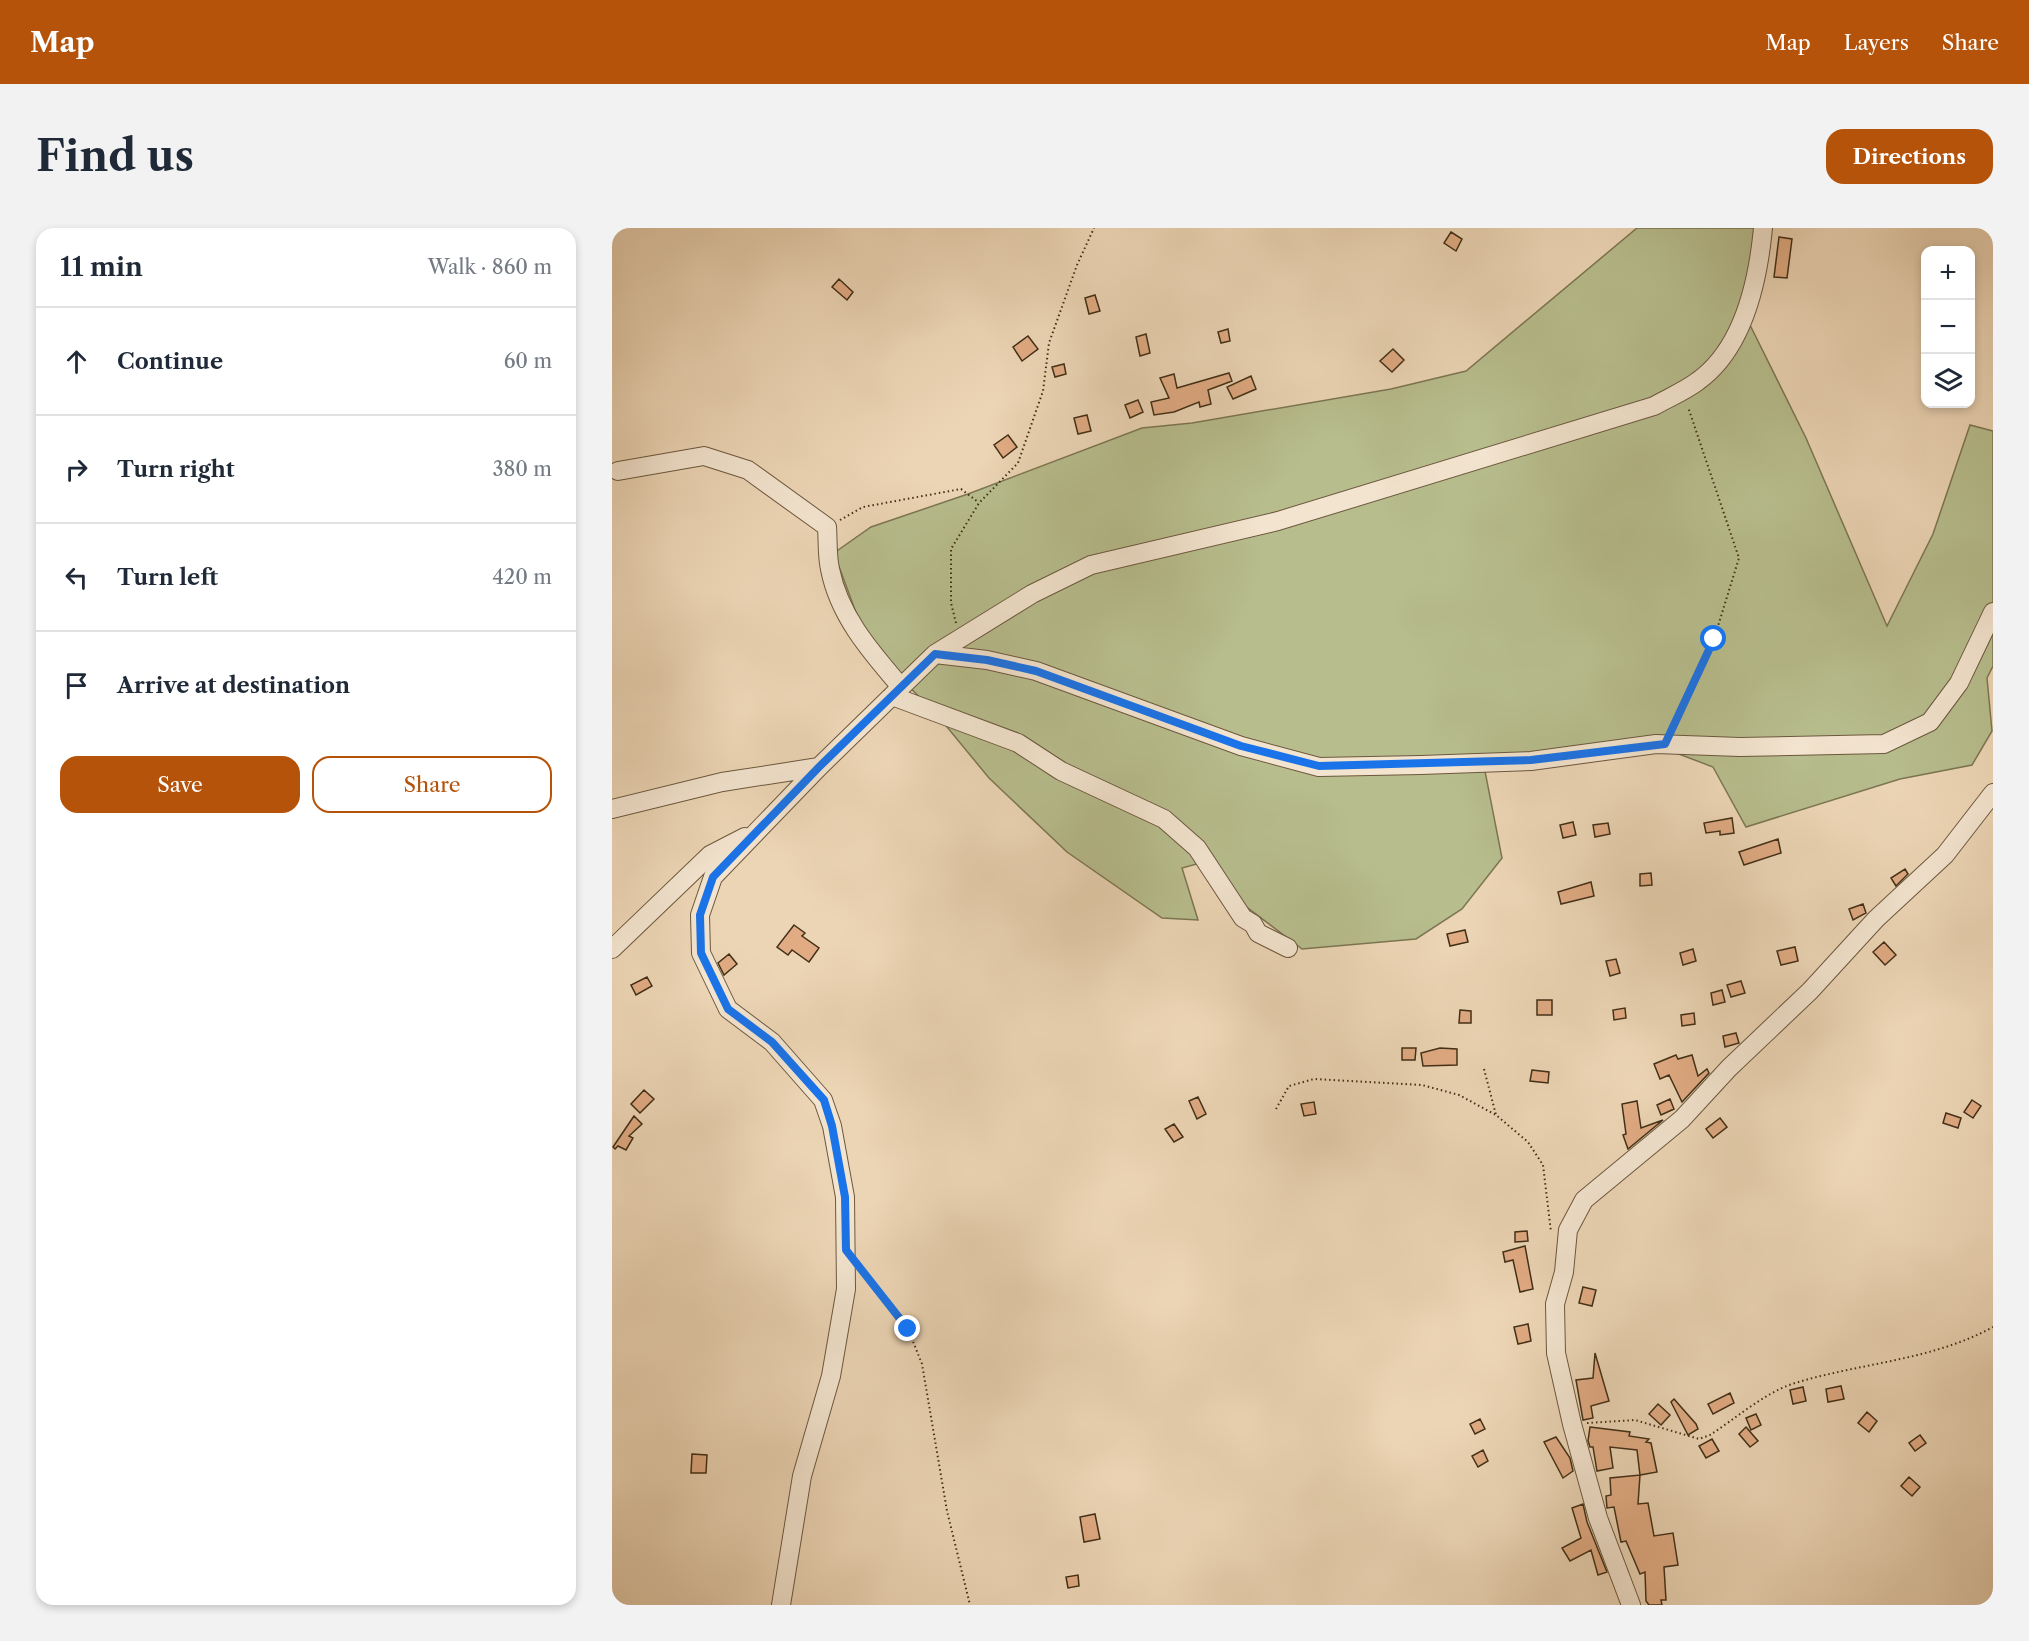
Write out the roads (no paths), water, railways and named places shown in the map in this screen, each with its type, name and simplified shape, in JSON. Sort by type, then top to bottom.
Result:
[{"type":"street","points":[[781,1605],[802,1476],[831,1376],[846,1289],[845,1197],[832,1126],[824,1100],[772,1042],[728,1009],[701,953],[700,915],[713,877],[819,767],[935,654],[1032,594],[1091,565],[1278,521],[1654,406],[1698,381],[1722,360],[1740,329],[1756,272],[1763,228]]},
{"type":"street","points":[[618,471],[704,456],[748,470],[827,527],[829,568],[837,596],[860,638],[897,691],[1018,743],[1061,771],[1164,819],[1197,848],[1244,918],[1253,924],[1258,933],[1288,948]]},
{"type":"street","points":[[935,654],[987,660],[1036,671],[1241,746],[1319,766],[1531,760],[1665,744],[1740,747],[1884,744],[1930,722],[1959,683],[1993,612]]},
{"type":"street","points":[[612,809],[722,782],[819,767]]},
{"type":"street","points":[[1631,1605],[1598,1518],[1572,1424],[1556,1353],[1555,1304],[1564,1272],[1568,1230],[1584,1200],[1682,1119],[1729,1068],[1810,991],[1876,919],[1945,855],[1993,793]]},
{"type":"street","points":[[612,949],[710,855],[758,831]]}]
